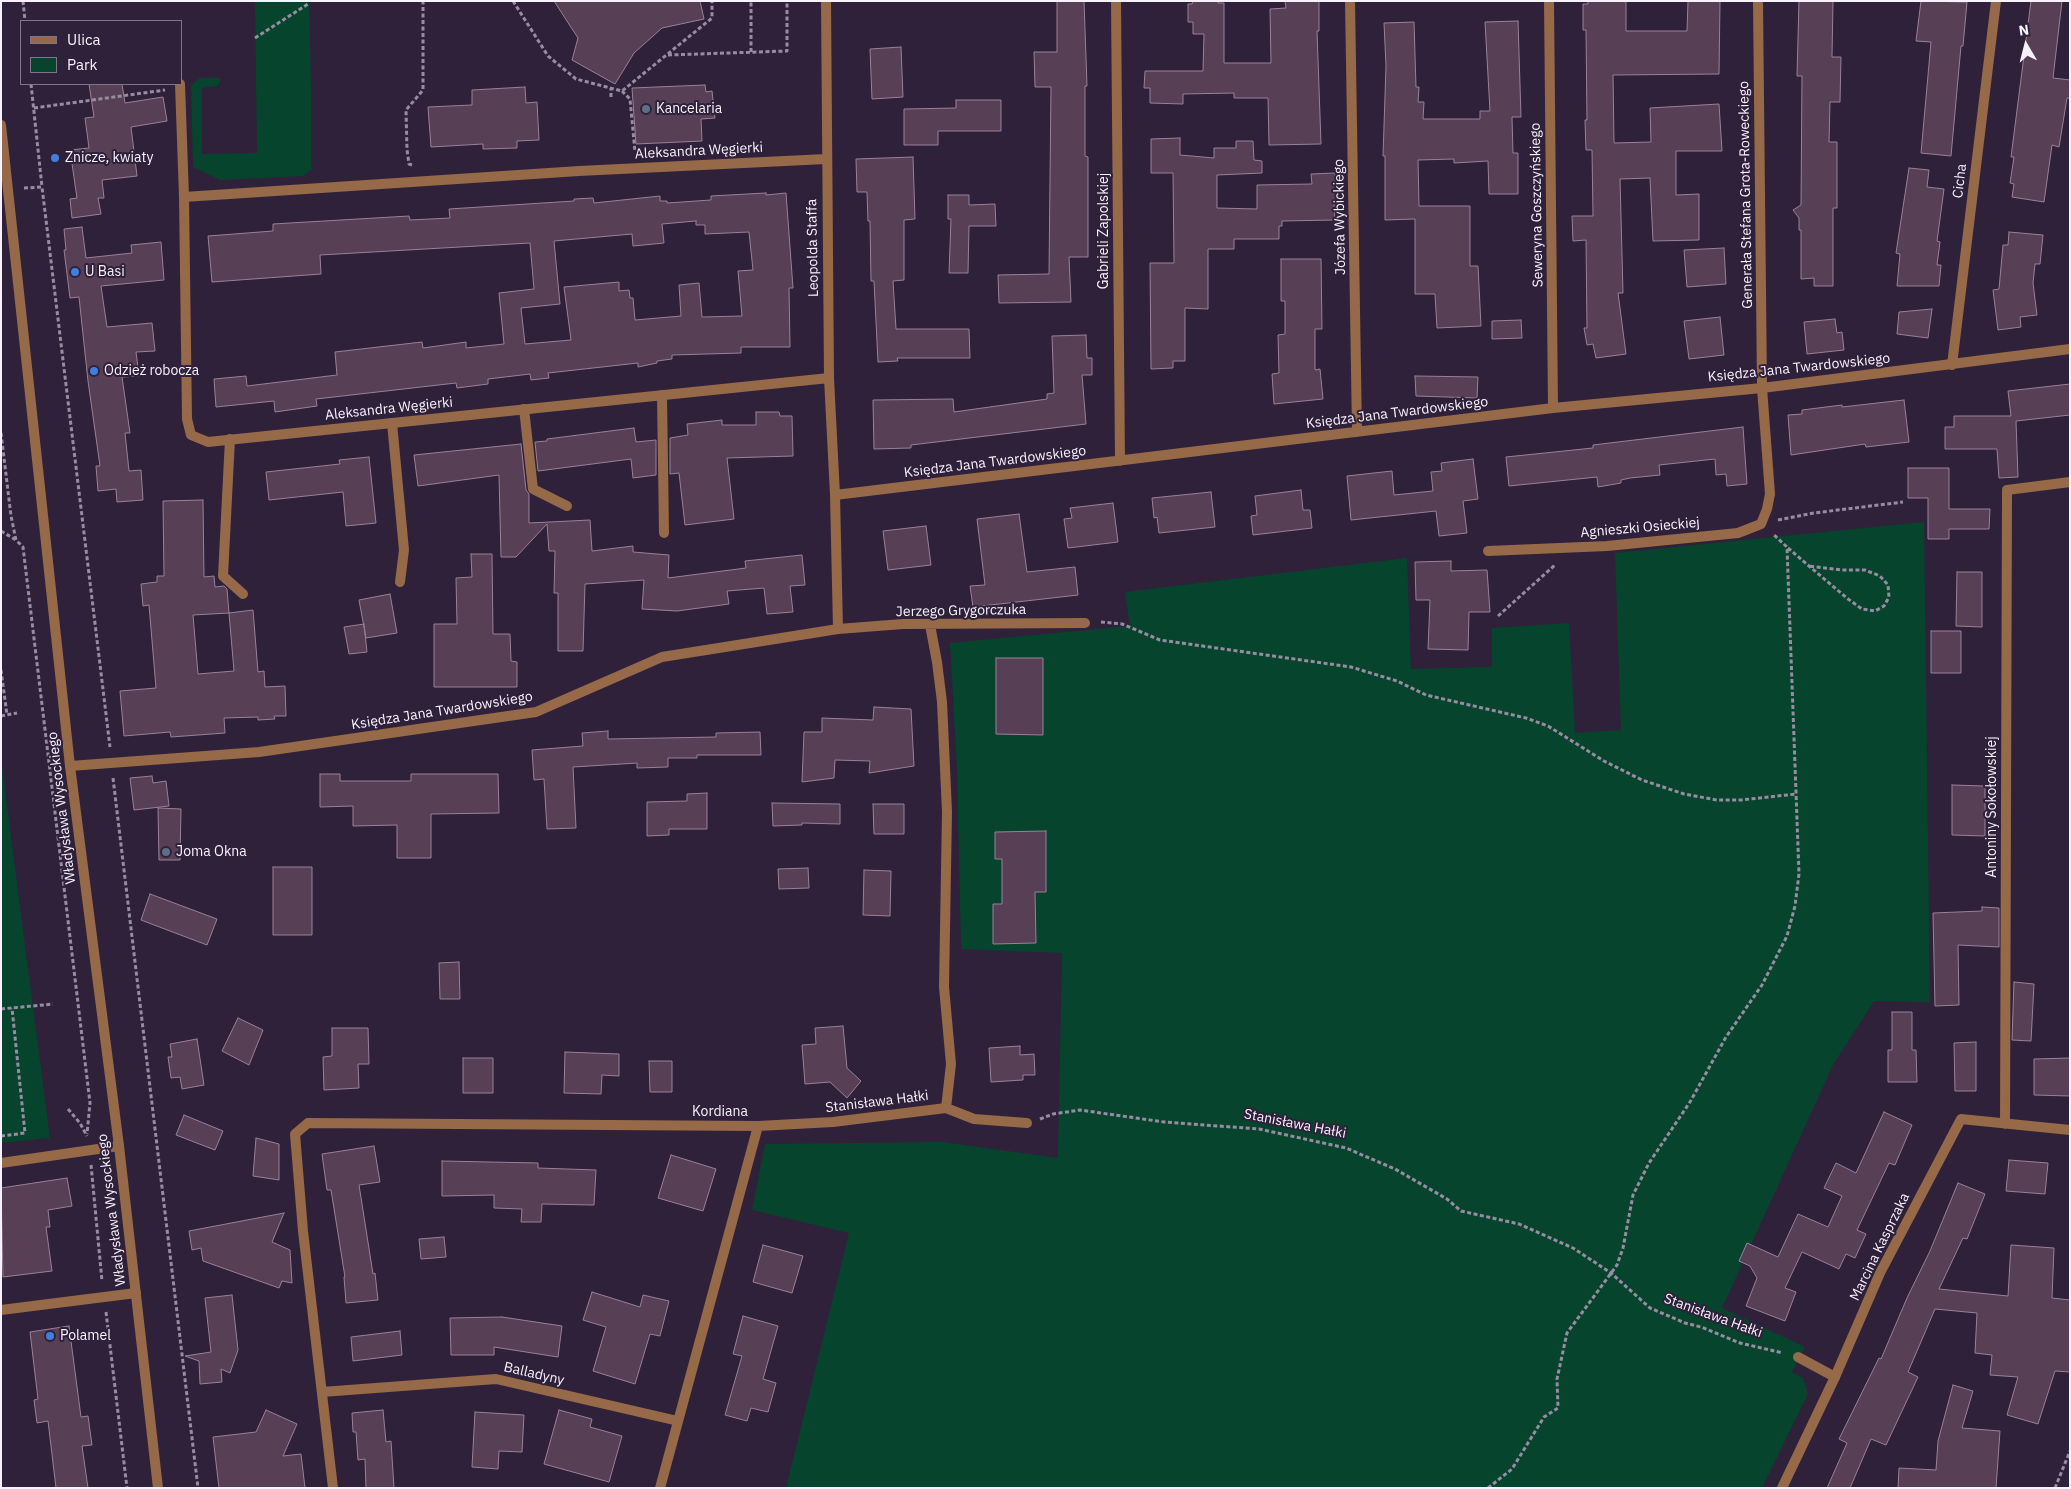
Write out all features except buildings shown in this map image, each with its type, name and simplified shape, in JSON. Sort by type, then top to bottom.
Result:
[{"type":"street","name":"Leopolda Staffa","points":[[826,1],[829,378],[835,495]]},
{"type":"street","name":"Gabrieli Zapolskiej","points":[[1116,1],[1120,461]]},
{"type":"street","name":"Józefa Wybickiego","points":[[1350,1],[1357,432]]},
{"type":"street","name":"Seweryna Goszczyńskiego","points":[[1549,1],[1553,408]]},
{"type":"street","name":"Generała Stefana Grota-Roweckiego","points":[[1758,1],[1762,388],[1770,494],[1761,524]]},
{"type":"street","name":"Cicha","points":[[1952,365],[1996,1]]},
{"type":"street","name":"Aleksandra Węgierki","points":[[180,86],[184,197],[187,419],[191,435],[208,442],[829,378]]},
{"type":"street","name":"Władysława Wysockiego","points":[[1,125],[70,766],[119,1146],[158,1488]]},
{"type":"street","name":"Aleksandra Węgierki","points":[[184,197],[579,171],[826,159]]},
{"type":"street","name":"Księdza Jana Twardowskiego","points":[[835,495],[1553,408],[1762,388],[2070,349]]},
{"type":"street","points":[[662,395],[664,532]]},
{"type":"street","points":[[524,409],[533,490],[567,506]]},
{"type":"street","points":[[392,422],[404,550],[400,582]]},
{"type":"street","points":[[230,439],[223,576],[242,594]]},
{"type":"street","name":"Antoniny Sokołowskiej","points":[[2005,1124],[2007,490],[2070,482]]},
{"type":"street","points":[[835,495],[838,629]]},
{"type":"street","name":"Agnieszki Osieckiej","points":[[1488,551],[1607,546],[1738,533],[1761,524]]},
{"type":"street","name":"Jerzego Grygorczuka","points":[[838,629],[903,624],[1085,623]]},
{"type":"street","points":[[930,625],[938,662],[942,702],[947,812],[944,979],[951,1064],[946,1108]]},
{"type":"street","name":"Księdza Jana Twardowskiego","points":[[70,766],[259,752],[536,712],[662,657],[838,629]]},
{"type":"street","name":"Stanisława Hałki","points":[[758,1126],[833,1122],[946,1108],[974,1119],[1027,1123]]},
{"type":"street","name":"Marcina Kasprzaka","points":[[1782,1488],[1835,1377],[1880,1272],[1961,1119],[2070,1130]]},
{"type":"street","name":"Kordiana","points":[[322,1392],[304,1230],[296,1134],[308,1122],[758,1126],[660,1488]]},
{"type":"street","points":[[1,1163],[119,1146]]},
{"type":"street","points":[[1,1310],[136,1293]]},
{"type":"street","points":[[1798,1357],[1835,1377]]},
{"type":"street","name":"Balladyny","points":[[322,1392],[496,1380],[678,1421]]},
{"type":"street","points":[[322,1392],[333,1488]]},
{"type":"path","points":[[23,1],[25,20]]},
{"type":"path","points":[[416,167],[409,164],[406,110],[423,90],[423,1]]},
{"type":"path","points":[[513,1],[548,56],[576,79],[622,91],[630,98],[636,155]]},
{"type":"path","points":[[622,91],[712,18],[712,1]]},
{"type":"path","points":[[751,1],[751,52]]},
{"type":"path","points":[[668,55],[787,50],[787,1]]},
{"type":"path","points":[[255,38],[308,4]]},
{"type":"path","points":[[32,85],[42,188],[198,1488]]},
{"type":"path","points":[[34,108],[180,86]]},
{"type":"path","points":[[611,88],[611,97]]},
{"type":"path","points":[[9,188],[42,188]]},
{"type":"path","points":[[1,433],[11,516],[16,540]]},
{"type":"path","points":[[1,474],[6,474]]},
{"type":"path","points":[[1761,524],[1814,513],[1903,502]]},
{"type":"path","points":[[1761,524],[1809,566],[1862,609],[1875,610],[1884,606],[1889,596],[1888,585],[1880,576],[1865,570],[1842,570],[1809,566]]},
{"type":"path","points":[[1,531],[16,540],[23,547],[90,1102],[87,1136],[80,1123],[68,1109]]},
{"type":"path","points":[[1498,616],[1574,547]]},
{"type":"path","points":[[1488,1488],[1512,1469],[1544,1417],[1558,1408],[1557,1379],[1567,1333],[1617,1265],[1633,1195],[1648,1163],[1690,1102],[1726,1037],[1762,985],[1787,936],[1795,906],[1799,874],[1788,547]]},
{"type":"path","points":[[1085,623],[1105,622],[1122,624],[1160,640],[1351,667],[1398,681],[1426,695],[1526,718],[1548,726],[1604,761],[1642,780],[1684,794],[1717,800],[1741,800],[1796,794]]},
{"type":"path","points":[[1,670],[7,715]]},
{"type":"path","points":[[1,716],[17,713]]},
{"type":"path","points":[[1,1009],[53,1004]]},
{"type":"path","points":[[1,1136],[25,1133],[12,1008]]},
{"type":"path","name":"Stanisława Hałki","points":[[1027,1123],[1053,1114],[1080,1110],[1164,1122],[1259,1129],[1346,1148],[1395,1169],[1446,1199],[1461,1211],[1520,1224],[1573,1248],[1611,1273],[1650,1308],[1685,1323],[1701,1326],[1740,1343],[1798,1357]]},
{"type":"path","points":[[2055,1488],[2070,1451]]},
{"type":"green space","points":[[255,1],[309,1],[311,170],[303,176],[220,180],[193,167],[191,85],[200,78],[220,78],[217,86],[202,88],[202,154],[257,153]]},
{"type":"green space","points":[[1924,522],[1930,1002],[1874,1001],[1833,1065],[1722,1308],[1805,1347],[1792,1372],[1803,1378],[1808,1394],[1762,1488],[786,1488],[849,1233],[752,1210],[765,1144],[942,1142],[1058,1158],[1062,953],[961,949],[957,769],[950,643],[1130,626],[1125,592],[1407,558],[1411,669],[1492,667],[1492,628],[1569,623],[1575,733],[1621,730],[1615,553]]},
{"type":"green space","points":[[1,760],[49,1138],[1,1143]]},
{"type":"place","name":"Kancelaria","points":[[646,109]]},
{"type":"place","name":"Znicze, kwiaty","points":[[55,158]]},
{"type":"place","name":"U Basi","points":[[75,272]]},
{"type":"place","name":"Odzież robocza","points":[[94,371]]},
{"type":"place","name":"Joma Okna","points":[[166,852]]},
{"type":"place","name":"Polamel","points":[[50,1336]]}]
